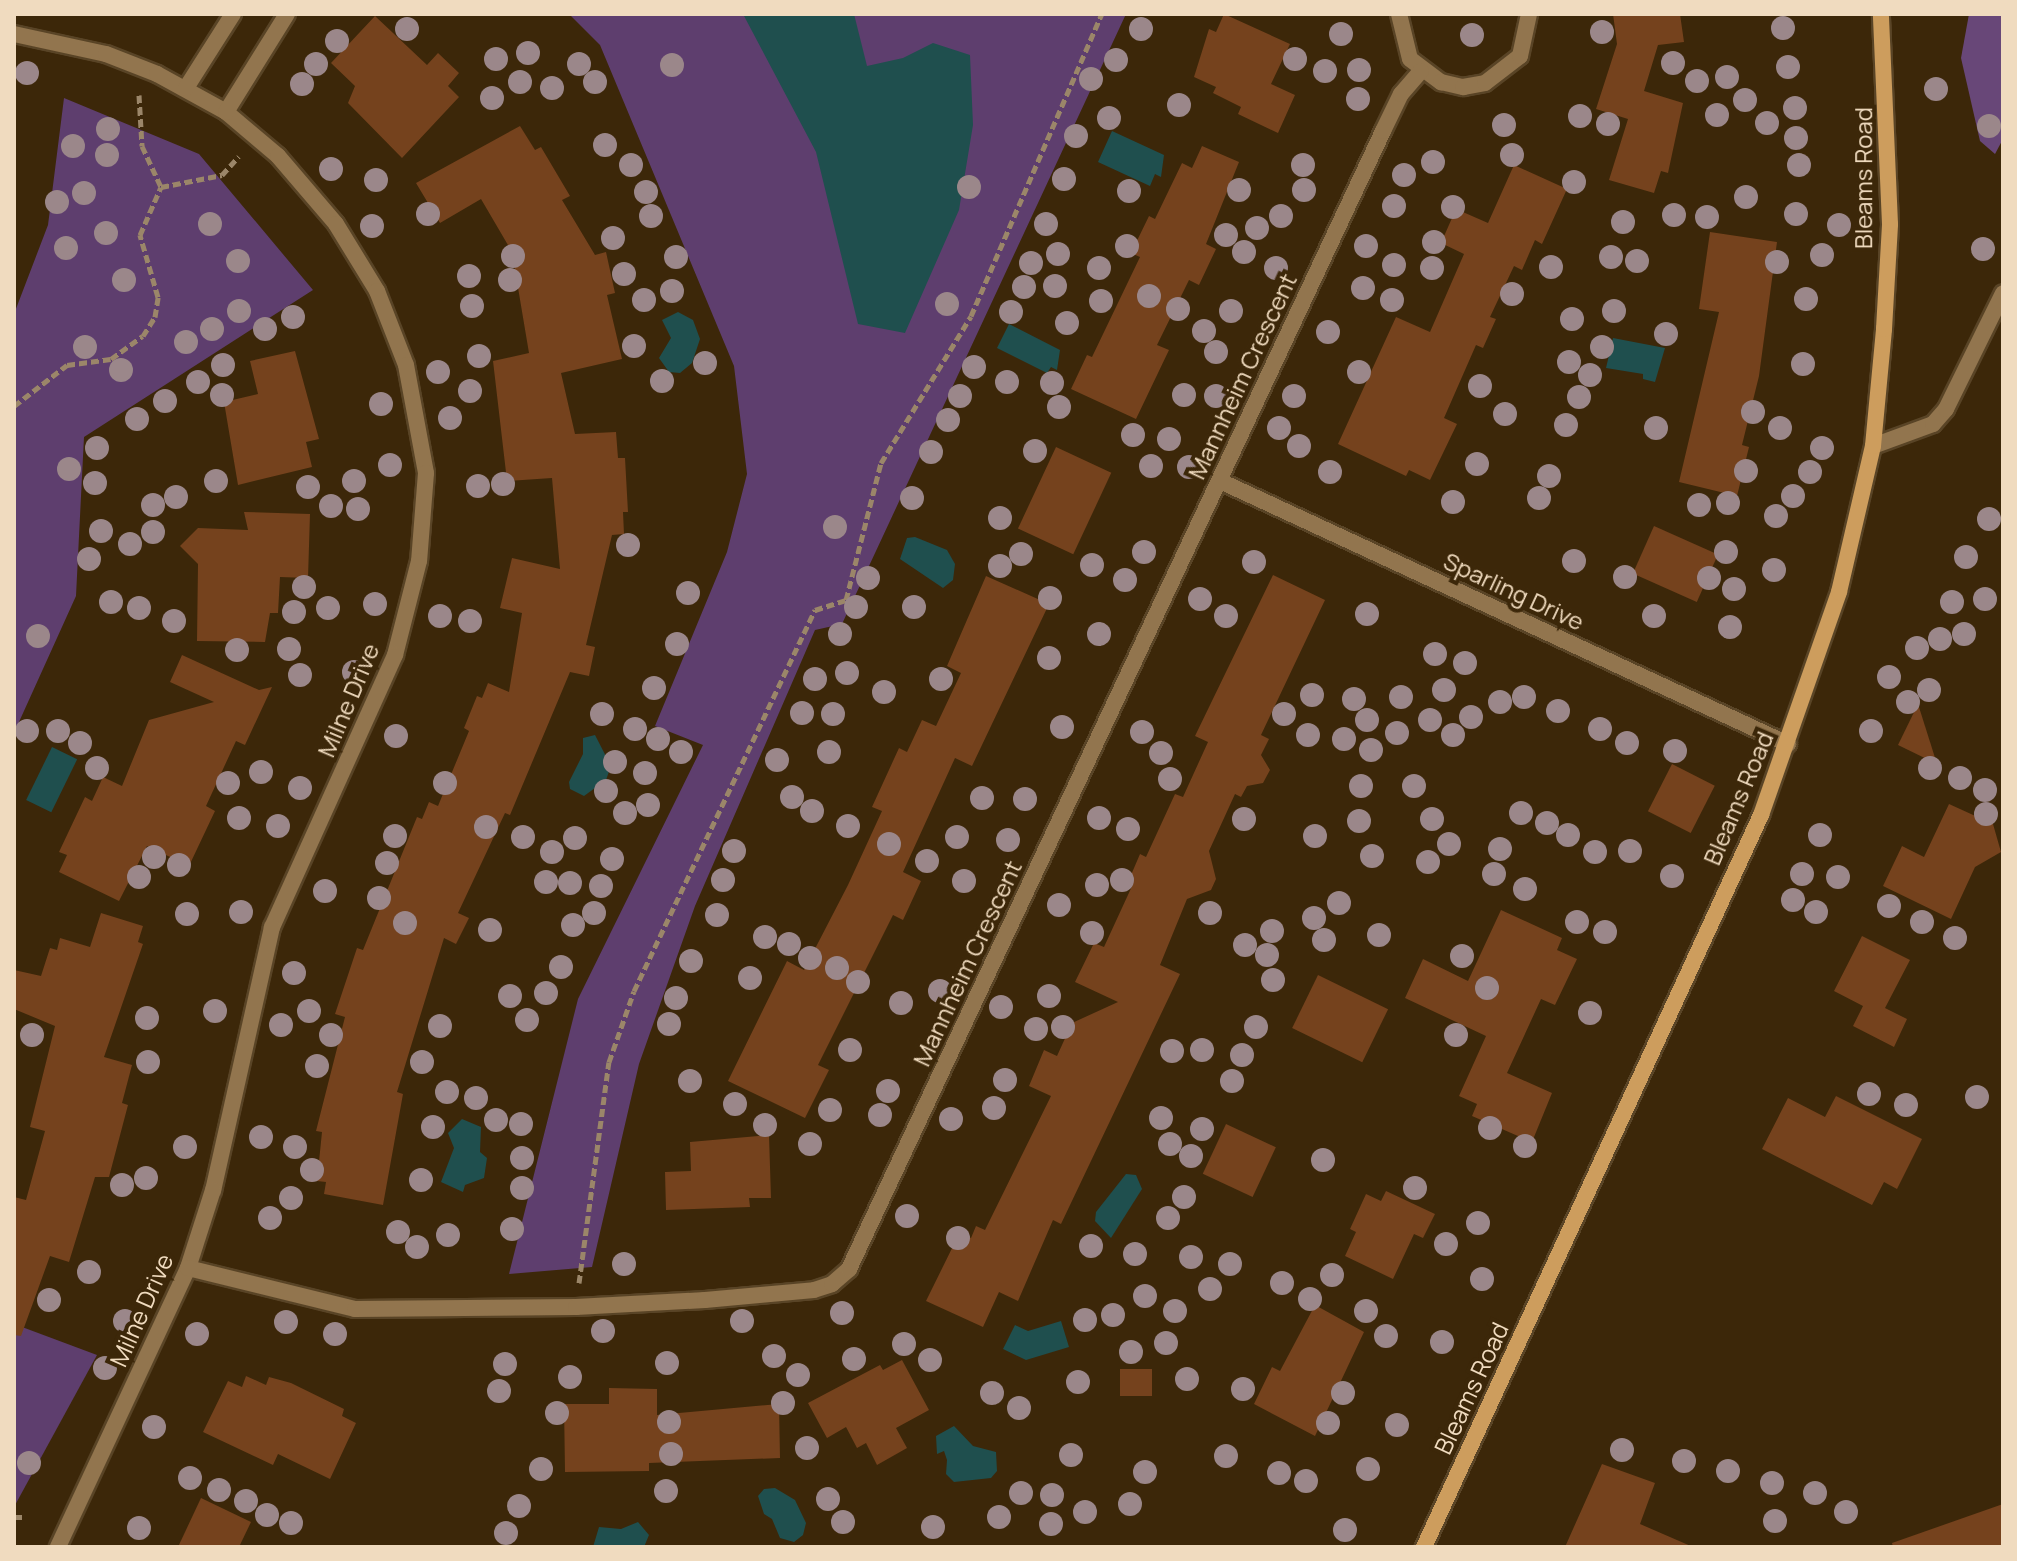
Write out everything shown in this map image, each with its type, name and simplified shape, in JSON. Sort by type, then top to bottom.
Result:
[{"type":"main road","name":"Bleams Road","points":[[1424,1547],[1761,815],[1839,592],[1873,446],[1890,224],[1881,14]]},
{"type":"street","points":[[186,88],[233,14]]},
{"type":"street","points":[[226,112],[287,14]]},
{"type":"street","points":[[1399,14],[1402,43],[1421,71],[1463,87],[1485,83],[1520,56],[1529,14]]},
{"type":"street","name":"Milne Drive","points":[[14,34],[137,66],[186,88],[254,132],[336,224],[377,291],[406,365],[418,419],[424,517],[419,561],[392,664],[272,927],[213,1190],[188,1268],[58,1547]]},
{"type":"street","name":"Mannheim Crescent","points":[[188,1268],[355,1309],[576,1307],[812,1290],[832,1284],[849,1269],[1383,131],[1401,94],[1421,71]]},
{"type":"street","points":[[1873,446],[1933,424],[1946,409],[2003,293]]},
{"type":"street","name":"Sparling Drive","points":[[1220,481],[1788,744]]},
{"type":"path","points":[[576,1307],[609,1062],[634,991],[815,610],[846,600],[881,463],[971,316],[1102,14]]},
{"type":"path","points":[[14,406],[67,365],[111,359],[143,336],[155,317],[158,297],[140,235],[161,187],[142,146],[137,66]]},
{"type":"path","points":[[161,187],[230,172],[254,132]]},
{"type":"path","points":[[14,1517],[26,1517]]},
{"type":"shaded area","points":[[569,14],[1126,14],[842,624],[815,630],[695,906],[639,1064],[592,1267],[509,1274],[578,999],[703,745],[655,726],[727,552],[747,474],[734,366],[600,45]]},
{"type":"shaded area","points":[[1969,14],[2003,14],[2003,139],[1995,154],[1980,141],[1961,58]]},
{"type":"shaded area","points":[[64,98],[199,154],[313,290],[84,437],[76,596],[14,733],[14,314],[48,225]]},
{"type":"shaded area","points":[[14,1324],[97,1355],[14,1507]]},
{"type":"water","points":[[743,14],[854,14],[867,66],[903,58],[933,43],[970,55],[973,125],[959,210],[905,333],[858,324],[816,152]]},
{"type":"water","points":[[1112,131],[1164,155],[1161,177],[1155,174],[1150,186],[1098,162]]},
{"type":"water","points":[[678,312],[693,320],[700,339],[692,363],[680,373],[669,372],[659,358],[671,338],[662,320]]},
{"type":"water","points":[[1009,324],[1060,350],[1057,370],[1051,367],[1047,373],[997,348]]},
{"type":"water","points":[[1613,338],[1665,348],[1655,382],[1643,379],[1643,374],[1606,368]]},
{"type":"water","points":[[915,537],[947,550],[955,564],[953,580],[943,588],[900,559],[907,538]]},
{"type":"water","points":[[595,735],[611,766],[606,780],[584,796],[570,789],[569,782],[583,754],[583,738]]},
{"type":"water","points":[[52,747],[77,759],[51,812],[26,800]]},
{"type":"water","points":[[462,1119],[481,1127],[480,1152],[487,1158],[484,1178],[465,1185],[463,1192],[441,1182],[454,1148],[448,1133]]},
{"type":"water","points":[[1126,1174],[1136,1175],[1142,1189],[1111,1238],[1095,1221],[1096,1212]]},
{"type":"water","points":[[1061,1321],[1069,1347],[1026,1360],[1003,1349],[1015,1325],[1028,1331]]},
{"type":"water","points":[[954,1426],[973,1446],[996,1452],[997,1471],[991,1478],[954,1482],[946,1474],[947,1460],[944,1451],[937,1454],[936,1436]]},
{"type":"water","points":[[775,1488],[795,1500],[806,1523],[803,1535],[794,1542],[780,1538],[772,1519],[764,1514],[758,1496],[764,1489]]},
{"type":"water","points":[[638,1522],[649,1535],[644,1547],[593,1547],[599,1527],[621,1529]]},
{"type":"building","points":[[1224,14],[1290,44],[1271,84],[1295,95],[1278,133],[1238,114],[1241,107],[1213,93],[1216,87],[1194,77],[1209,29],[1216,32]]},
{"type":"building","points":[[1613,14],[1680,14],[1684,42],[1658,45],[1644,91],[1683,103],[1668,173],[1661,171],[1654,193],[1609,180],[1628,119],[1596,109],[1617,44]]},
{"type":"building","points":[[375,16],[427,65],[438,53],[459,73],[448,86],[459,97],[402,158],[348,103],[355,86],[331,63]]},
{"type":"building","points":[[520,126],[535,150],[541,147],[570,196],[562,200],[595,255],[606,252],[615,293],[607,295],[622,359],[561,373],[575,434],[616,432],[618,458],[625,458],[628,512],[623,512],[624,534],[612,535],[586,645],[595,647],[589,676],[570,672],[510,815],[505,813],[458,913],[469,918],[456,944],[444,938],[397,1092],[403,1094],[383,1205],[324,1194],[326,1182],[317,1181],[322,1132],[316,1131],[345,1017],[335,1014],[357,948],[363,950],[417,817],[422,819],[429,802],[438,806],[469,731],[464,728],[477,696],[482,698],[488,683],[509,692],[522,613],[500,608],[512,558],[560,569],[552,478],[507,481],[493,361],[529,353],[512,252],[481,199],[440,223],[416,183]]},
{"type":"building","points":[[1202,146],[1239,162],[1206,244],[1216,249],[1199,285],[1189,280],[1157,345],[1169,350],[1136,419],[1071,389],[1087,355],[1092,357],[1140,257],[1131,253],[1149,216],[1155,219],[1182,163],[1192,168]]},
{"type":"building","points":[[1514,165],[1567,189],[1542,244],[1535,240],[1522,270],[1514,266],[1490,317],[1496,319],[1483,348],[1476,345],[1444,418],[1457,424],[1430,480],[1409,470],[1406,476],[1338,444],[1396,317],[1430,332],[1464,254],[1441,243],[1456,209],[1488,223]]},
{"type":"building","points":[[1710,232],[1777,242],[1759,376],[1742,445],[1749,447],[1737,496],[1679,482],[1719,312],[1699,309]]},
{"type":"building","points":[[295,351],[319,439],[306,442],[312,467],[238,485],[224,402],[258,394],[250,361]]},
{"type":"building","points":[[1056,447],[1111,473],[1073,554],[1018,529]]},
{"type":"building","points":[[244,512],[310,514],[308,578],[280,577],[278,613],[270,613],[265,642],[197,641],[198,564],[180,546],[198,528],[248,530]]},
{"type":"building","points":[[1654,526],[1718,554],[1697,602],[1633,574]]},
{"type":"building","points":[[1273,575],[1325,600],[1261,735],[1269,739],[1261,755],[1270,770],[1263,783],[1247,786],[1241,797],[1235,794],[1209,851],[1216,879],[1211,890],[1187,899],[1160,965],[1180,974],[1061,1224],[1053,1220],[1018,1301],[999,1292],[983,1327],[926,1301],[960,1232],[971,1238],[976,1226],[985,1230],[1051,1096],[1029,1086],[1044,1050],[1057,1056],[1072,1023],[1118,1002],[1075,982],[1094,943],[1104,947],[1133,884],[1128,882],[1140,854],[1146,857],[1175,794],[1183,797],[1208,742],[1195,736]]},
{"type":"building","points":[[986,576],[1049,604],[972,766],[955,758],[903,872],[921,881],[903,920],[893,915],[818,1065],[829,1070],[805,1118],[728,1081],[787,961],[804,970],[848,885],[882,811],[872,807],[899,748],[907,752],[922,720],[936,726],[961,673],[947,666]]},
{"type":"building","points":[[182,655],[259,690],[272,687],[245,745],[236,741],[206,806],[215,811],[189,866],[147,846],[119,901],[59,872],[67,855],[59,852],[85,797],[92,801],[103,777],[122,786],[149,720],[214,702],[170,682]]},
{"type":"building","points":[[1918,704],[1937,764],[1898,745]]},
{"type":"building","points":[[1672,764],[1715,786],[1691,833],[1648,811]]},
{"type":"building","points":[[1949,804],[1993,824],[2001,852],[1975,867],[1951,919],[1883,886],[1902,846],[1924,857]]},
{"type":"building","points":[[1501,910],[1562,938],[1557,950],[1577,959],[1555,1005],[1541,999],[1507,1073],[1552,1093],[1532,1142],[1472,1116],[1477,1104],[1459,1096],[1486,1036],[1405,998],[1423,959],[1468,981]]},
{"type":"building","points":[[101,913],[143,926],[138,942],[143,944],[104,1057],[132,1065],[122,1103],[128,1105],[109,1177],[95,1177],[69,1262],[50,1256],[21,1336],[14,1335],[14,1197],[26,1200],[45,1131],[30,1127],[55,1026],[14,1009],[14,970],[41,976],[50,948],[57,950],[60,938],[90,947]]},
{"type":"building","points":[[1862,936],[1910,960],[1885,1008],[1907,1019],[1894,1047],[1853,1026],[1863,1006],[1834,991]]},
{"type":"building","points":[[1318,975],[1388,1009],[1362,1062],[1292,1028]]},
{"type":"building","points":[[1836,1096],[1922,1139],[1897,1189],[1884,1182],[1872,1205],[1762,1149],[1788,1098],[1825,1117]]},
{"type":"building","points":[[1226,1124],[1276,1147],[1253,1197],[1203,1174]]},
{"type":"building","points":[[769,1135],[771,1198],[749,1198],[750,1207],[666,1210],[665,1172],[691,1171],[690,1142]]},
{"type":"building","points":[[1386,1191],[1435,1214],[1423,1238],[1414,1234],[1393,1279],[1345,1256],[1356,1232],[1350,1229],[1366,1194],[1381,1201]]},
{"type":"building","points":[[1315,1305],[1364,1332],[1315,1436],[1254,1404],[1272,1367],[1280,1371]]},
{"type":"building","points":[[902,1360],[929,1410],[896,1428],[907,1448],[877,1465],[866,1443],[857,1448],[846,1427],[827,1438],[808,1403],[880,1365],[883,1370]]},
{"type":"building","points":[[1120,1369],[1152,1369],[1152,1396],[1120,1396]]},
{"type":"building","points":[[246,1376],[266,1385],[269,1377],[291,1383],[344,1409],[342,1416],[356,1423],[330,1479],[278,1454],[273,1465],[203,1432],[228,1381],[242,1387]]},
{"type":"building","points":[[609,1388],[657,1389],[657,1415],[779,1404],[780,1458],[649,1463],[649,1471],[565,1472],[564,1404],[609,1404]]},
{"type":"building","points":[[1602,1464],[1655,1483],[1640,1524],[1693,1547],[1565,1547]]},
{"type":"building","points":[[201,1498],[251,1522],[239,1547],[178,1547]]},
{"type":"building","points":[[2003,1504],[2003,1547],[1893,1547],[1892,1543]]}]
